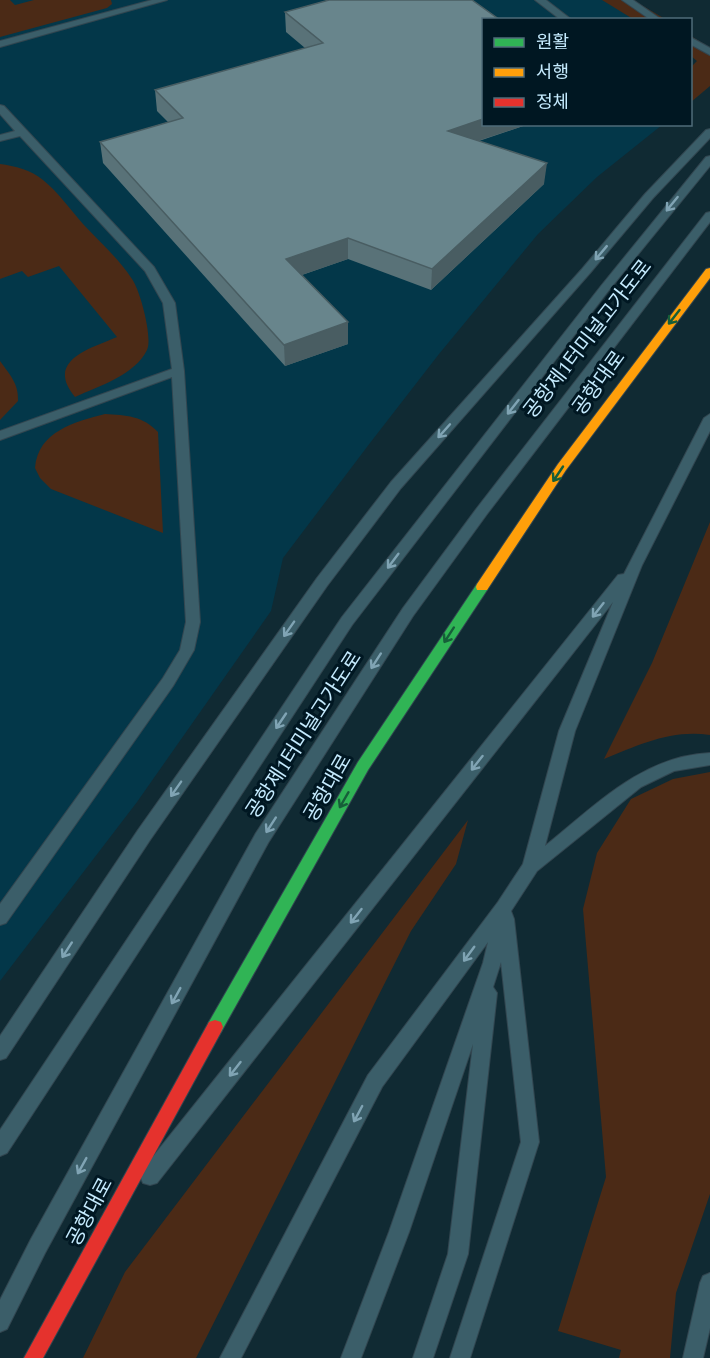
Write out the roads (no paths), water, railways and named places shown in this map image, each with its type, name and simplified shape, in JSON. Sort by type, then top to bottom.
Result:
[{"type":"street","name":"공항대로","points":[[33,1358],[158,1128],[363,766],[562,466],[642,357],[710,271]]},
{"type":"lane","points":[[0,44],[134,3],[162,0]]},
{"type":"lane","points":[[540,0],[565,18]]},
{"type":"lane","points":[[627,0],[655,18]]},
{"type":"lane","points":[[692,41],[710,52]]},
{"type":"lane","points":[[0,108],[150,269],[169,303],[178,371],[193,622],[187,650],[168,682],[0,918]]},
{"type":"lane","points":[[0,138],[22,132]]},
{"type":"lane","points":[[0,1052],[144,835],[322,582],[396,485],[650,196],[710,132]]},
{"type":"lane","points":[[0,1147],[347,621],[605,288],[710,159]]},
{"type":"lane","name":"공항제1터미널고가도로","points":[[0,1322],[38,1246],[262,838],[408,612],[489,502],[710,215]]},
{"type":"lane","points":[[0,436],[178,371]]},
{"type":"lane","points":[[531,866],[567,731],[635,565],[710,418]]},
{"type":"lane","points":[[94,1246],[635,565]]},
{"type":"lane","points":[[230,1358],[375,1081],[504,907],[531,866],[635,783],[651,773],[683,762],[710,759]]},
{"type":"lane","points":[[423,1358],[458,1254],[492,963],[504,907]]},
{"type":"lane","points":[[460,1358],[530,1142],[504,907]]},
{"type":"lane","points":[[351,1358],[399,1232],[492,963]]},
{"type":"lane","points":[[693,1358],[710,1283]]}]
